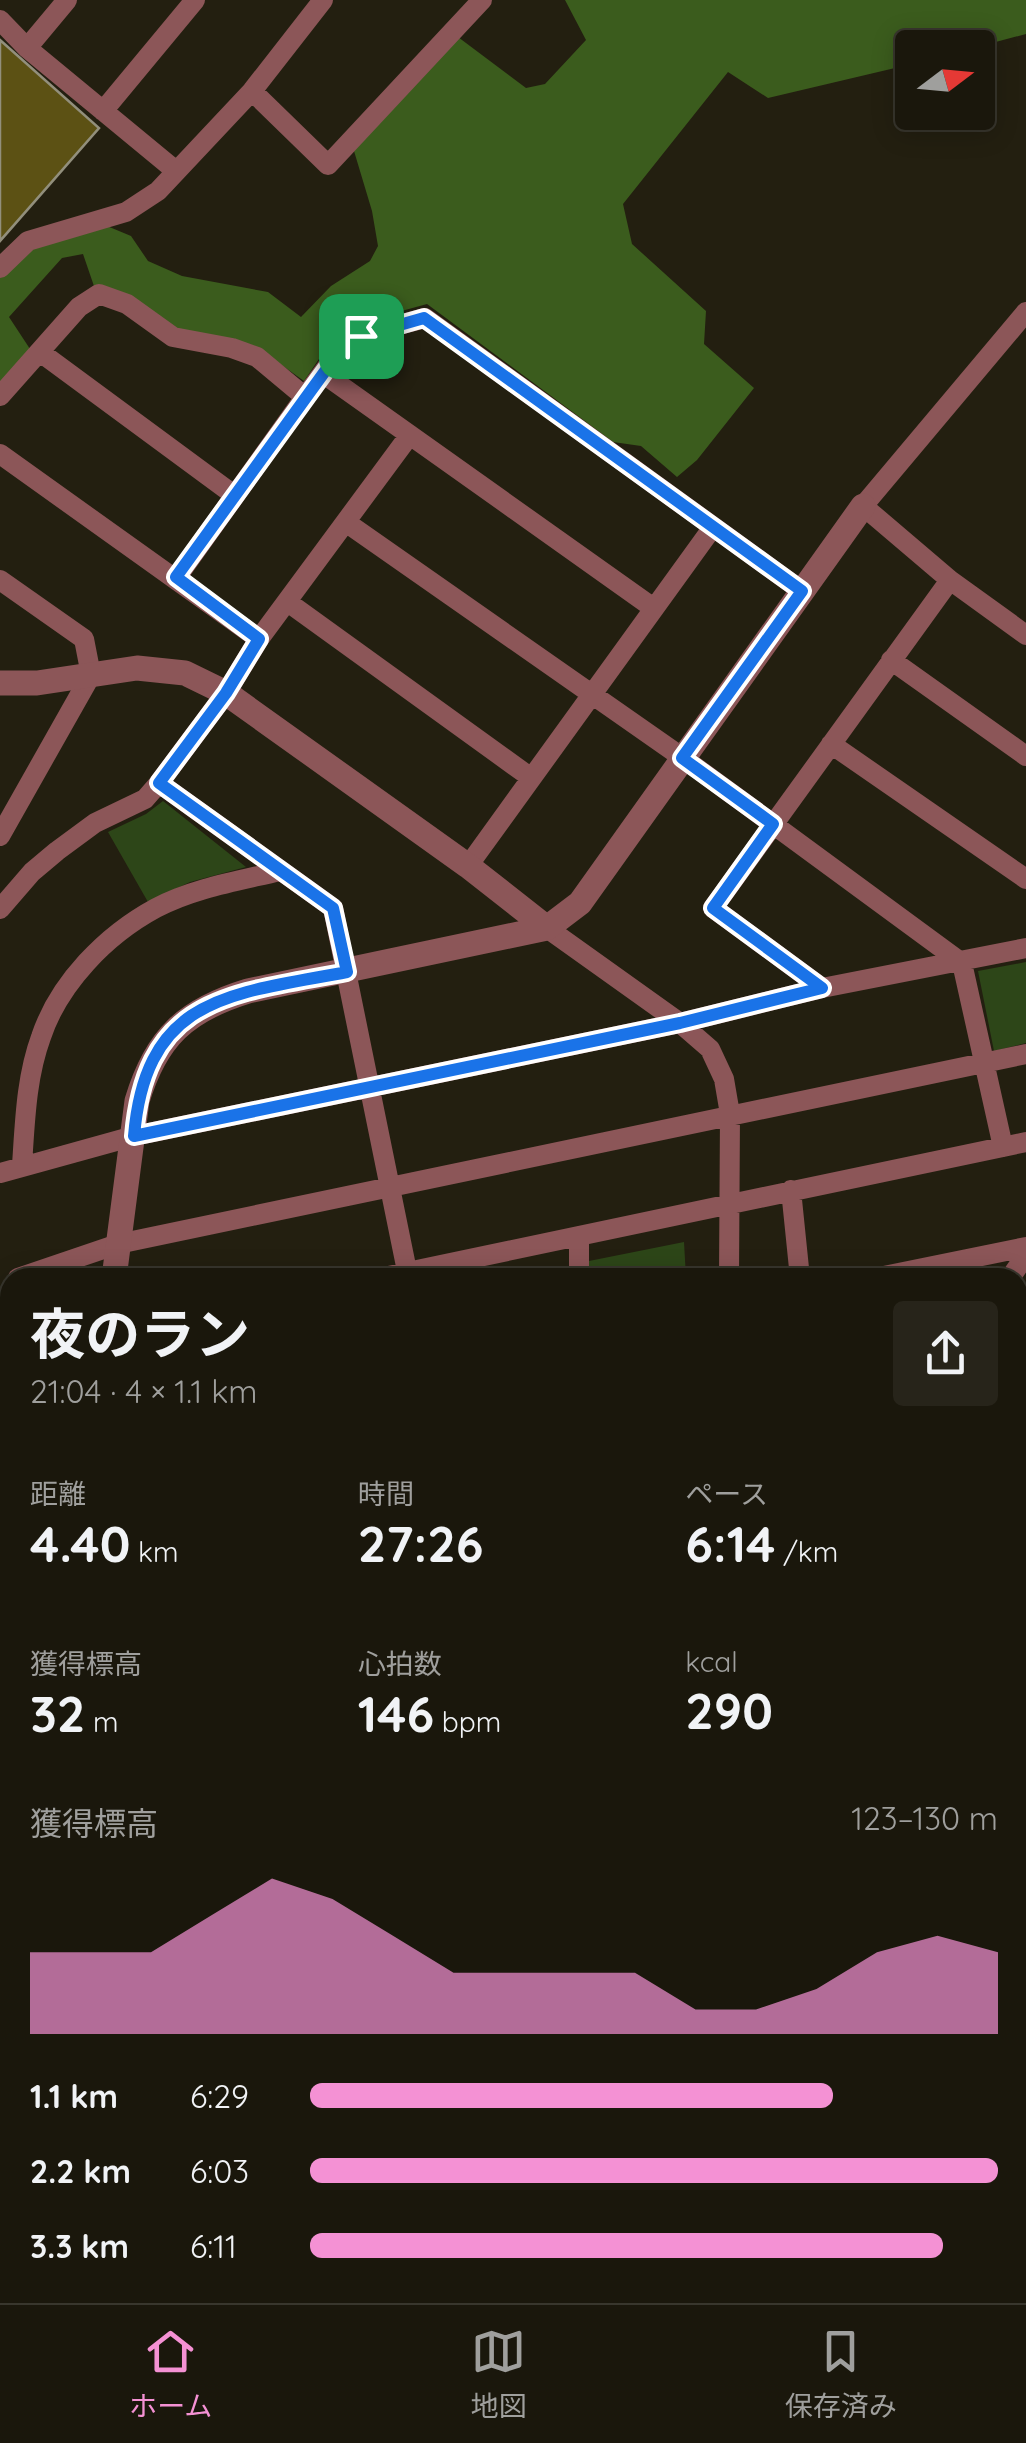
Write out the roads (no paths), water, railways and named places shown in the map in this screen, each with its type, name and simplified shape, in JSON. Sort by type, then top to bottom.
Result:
[{"type":"street","points":[[27,48],[67,0]]},
{"type":"street","points":[[103,110],[195,0]]},
{"type":"street","points":[[0,268],[28,240],[126,212],[158,192],[252,90],[323,0]]},
{"type":"street","points":[[252,90],[328,165],[482,0]]},
{"type":"street","points":[[0,20],[27,48],[176,171]]},
{"type":"street","points":[[0,396],[79,307],[99,294],[127,304],[173,337],[257,357],[305,396]]},
{"type":"street","points":[[115,1268],[137,1101],[158,1051],[182,1021],[212,1002],[248,991],[548,928],[580,903],[863,506],[1026,312]]},
{"type":"street","points":[[176,577],[344,345],[361,336],[424,318],[802,591]]},
{"type":"street","points":[[40,352],[234,495]]},
{"type":"street","points":[[324,374],[652,607]]},
{"type":"street","points":[[0,909],[32,872],[57,851],[94,823],[144,799],[159,783],[226,693],[259,639],[409,436]]},
{"type":"street","points":[[0,454],[259,639]]},
{"type":"street","points":[[863,506],[950,580],[1026,635]]},
{"type":"street","points":[[348,522],[962,962],[1003,1146]]},
{"type":"street","points":[[468,866],[713,527]]},
{"type":"street","points":[[0,580],[84,639],[91,676],[0,836]]},
{"type":"street","points":[[822,988],[713,908],[950,580]]},
{"type":"street","points":[[289,603],[530,777]]},
{"type":"street","points":[[891,660],[1026,756]]},
{"type":"street","points":[[0,683],[37,683],[137,668],[185,673],[226,693],[680,1023],[710,1049],[724,1079],[730,1114],[729,1268]]},
{"type":"street","points":[[831,744],[1026,879]]},
{"type":"street","points":[[159,783],[333,908],[406,1268]]},
{"type":"street","points":[[22,1165],[27,1093],[41,1035],[65,992],[97,949],[156,908],[196,892],[280,871]]},
{"type":"street","points":[[0,1174],[134,1136],[1026,948]]},
{"type":"street","points":[[47,1268],[118,1244],[1026,1054]]},
{"type":"street","points":[[422,1268],[1026,1142]]},
{"type":"street","points":[[791,1190],[799,1268]]},
{"type":"street","points":[[578,1236],[579,1268]]},
{"type":"street","points":[[923,1268],[1026,1247]]}]
